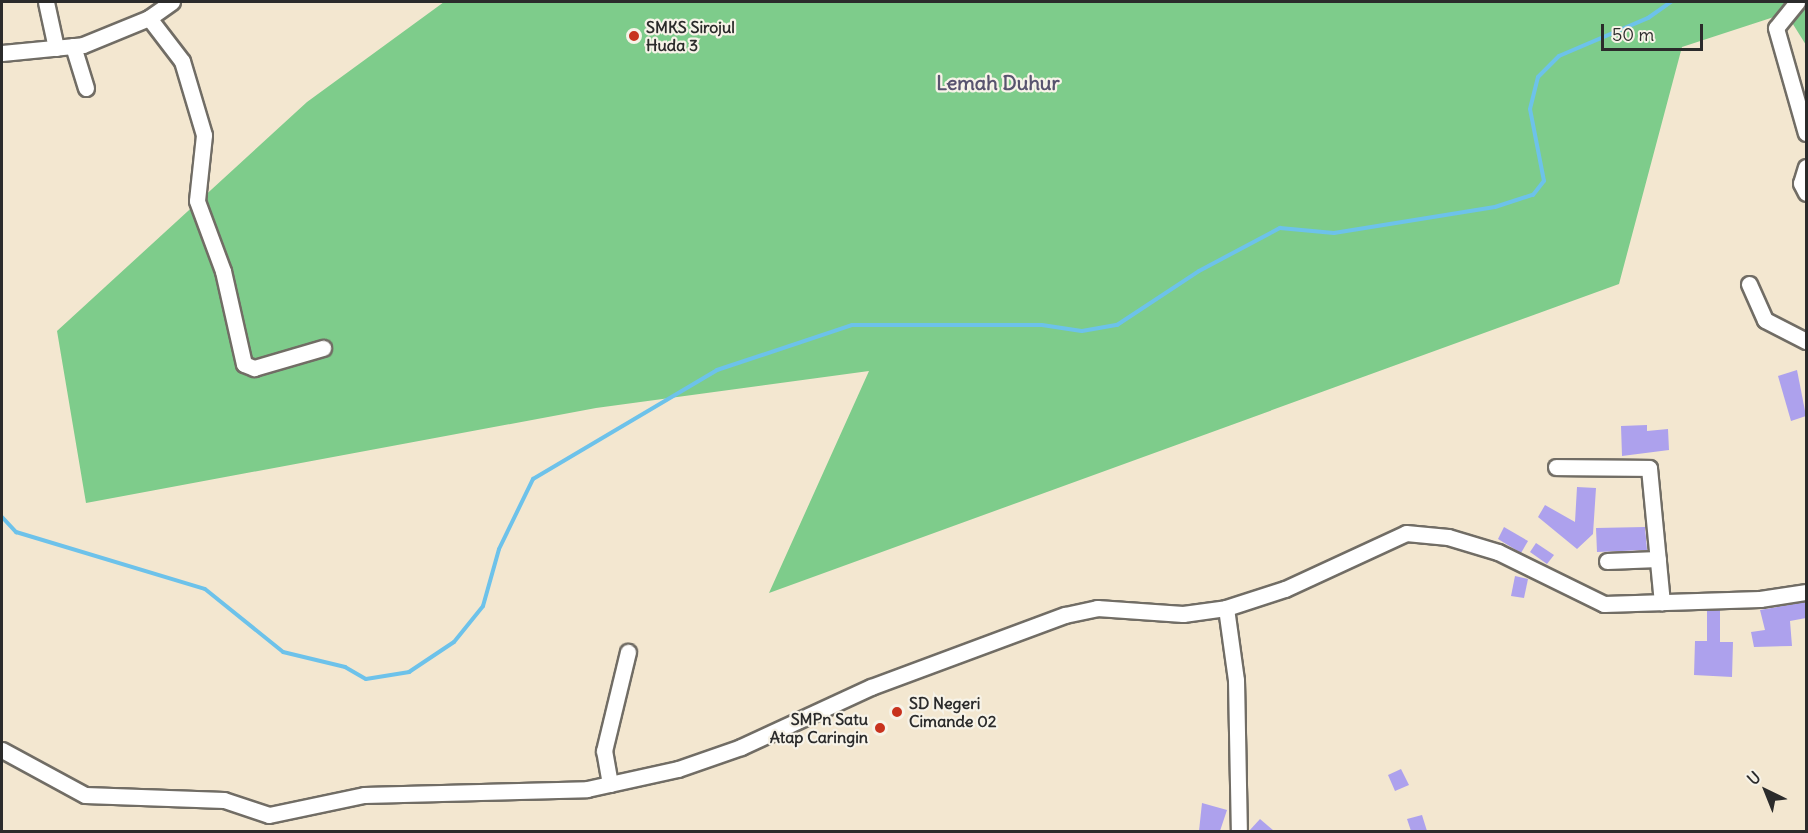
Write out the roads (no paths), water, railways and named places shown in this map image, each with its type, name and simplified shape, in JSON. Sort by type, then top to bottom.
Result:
[{"type":"street","points":[[46,2],[56,48]]},
{"type":"street","points":[[2,53],[73,46],[149,18],[172,2]]},
{"type":"street","points":[[1797,2],[1776,28],[1806,133]]},
{"type":"street","points":[[149,18],[182,61],[204,135],[197,201],[223,271],[244,364],[254,369],[323,348]]},
{"type":"street","points":[[73,46],[86,88]]},
{"type":"street","points":[[1806,167],[1802,183],[1806,193]]},
{"type":"street","points":[[1749,284],[1765,320],[1806,341]]},
{"type":"street","points":[[1556,467],[1648,468],[1662,602]]},
{"type":"street","points":[[2,750],[85,795],[224,800],[269,815],[364,795],[545,794],[610,784],[741,747],[871,687],[1072,613],[1115,608],[1183,614],[1226,608],[1286,589],[1376,543],[1416,532],[1498,552],[1604,604],[1806,592]]},
{"type":"street","points":[[1607,561],[1658,559]]},
{"type":"street","points":[[1226,608],[1236,680],[1239,831]]},
{"type":"street","points":[[610,784],[604,751],[628,652]]},
{"type":"waterway","points":[[2,517],[16,532],[205,589],[283,652],[345,667],[366,679],[409,672],[454,642],[483,606],[499,549],[533,479],[717,370],[852,325],[1042,325],[1082,331],[1117,325],[1199,271],[1280,228],[1334,233],[1495,207],[1533,195],[1544,181],[1530,109],[1538,77],[1559,56],[1648,18],[1671,2]]},
{"type":"place","name":"SMKS Sirojul Huda 3","points":[[634,36]]},
{"type":"place","name":"SD Negeri Cimande 02","points":[[897,712]]},
{"type":"place","name":"SMPn Satu Atap Caringin","points":[[880,728]]},
{"type":"district","name":"Lemah Duhur","points":[[998,82]]}]
